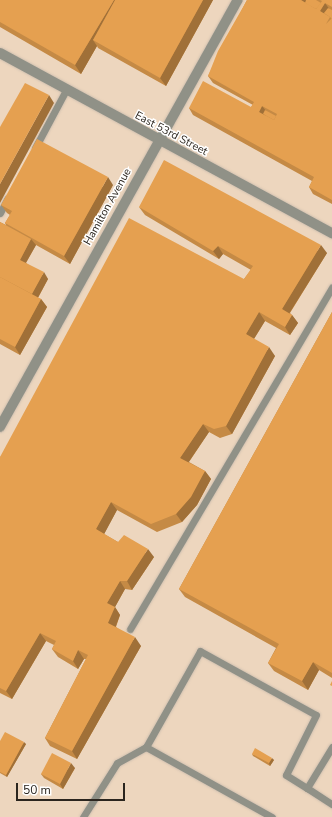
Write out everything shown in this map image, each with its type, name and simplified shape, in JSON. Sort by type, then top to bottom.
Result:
[{"type":"street","name":"Hamilton Avenue","points":[[0,427],[158,141],[238,0]]},
{"type":"street","name":"East 53rd Street","points":[[0,53],[158,141],[332,233]]},
{"type":"lane","points":[[30,158],[66,90]]},
{"type":"lane","points":[[0,212],[11,192]]},
{"type":"lane","points":[[130,629],[332,287]]},
{"type":"lane","points":[[84,817],[117,763],[146,747],[200,651],[316,715],[286,775],[332,804]]},
{"type":"lane","points":[[146,747],[272,817]]},
{"type":"lane","points":[[307,788],[332,747]]},
{"type":"shaded area","points":[[0,0],[332,0],[332,817],[0,817]]},
{"type":"building","points":[[0,0],[114,0],[75,65],[0,22]]},
{"type":"building","points":[[115,0],[203,0],[160,78],[93,40]]},
{"type":"building","points":[[247,0],[301,0],[316,9],[322,1],[320,0],[332,0],[332,7],[325,3],[320,11],[330,17],[326,24],[332,18],[332,200],[309,187],[314,177],[189,108],[203,81],[251,107],[254,102],[208,76],[218,51]],"holes":[[[262,106],[277,114],[274,120],[259,112]]]},
{"type":"building","points":[[306,0],[316,0],[321,3],[316,9],[305,3]]},
{"type":"building","points":[[328,8],[332,10],[332,19],[324,13]]},
{"type":"building","points":[[25,83],[49,95],[0,184],[0,127]]},
{"type":"building","points":[[265,110],[276,116],[274,120],[263,114]]},
{"type":"building","points":[[37,139],[108,177],[64,256],[5,223],[12,211],[1,205]]},
{"type":"building","points":[[164,160],[321,245],[282,309],[292,315],[285,327],[259,312],[246,334],[269,347],[226,426],[214,429],[203,424],[180,458],[205,471],[191,497],[176,514],[151,524],[111,502],[96,529],[118,542],[124,535],[148,549],[127,581],[120,581],[107,603],[115,607],[108,623],[135,637],[72,751],[45,738],[88,655],[78,650],[73,661],[52,649],[56,641],[40,633],[6,691],[0,688],[0,457],[129,218],[244,279],[253,266],[218,246],[213,251],[139,207]]},
{"type":"building","points":[[0,222],[31,239],[20,260],[44,272],[32,294],[0,277]]},
{"type":"building","points":[[0,277],[41,299],[15,347],[0,339]]},
{"type":"building","points":[[332,312],[332,673],[313,662],[302,681],[268,663],[279,644],[179,589]]},
{"type":"building","points":[[5,732],[24,742],[6,775],[0,772],[0,741]]},
{"type":"building","points":[[255,748],[272,758],[269,763],[252,754]]},
{"type":"building","points":[[52,753],[71,763],[60,784],[41,774]]}]
